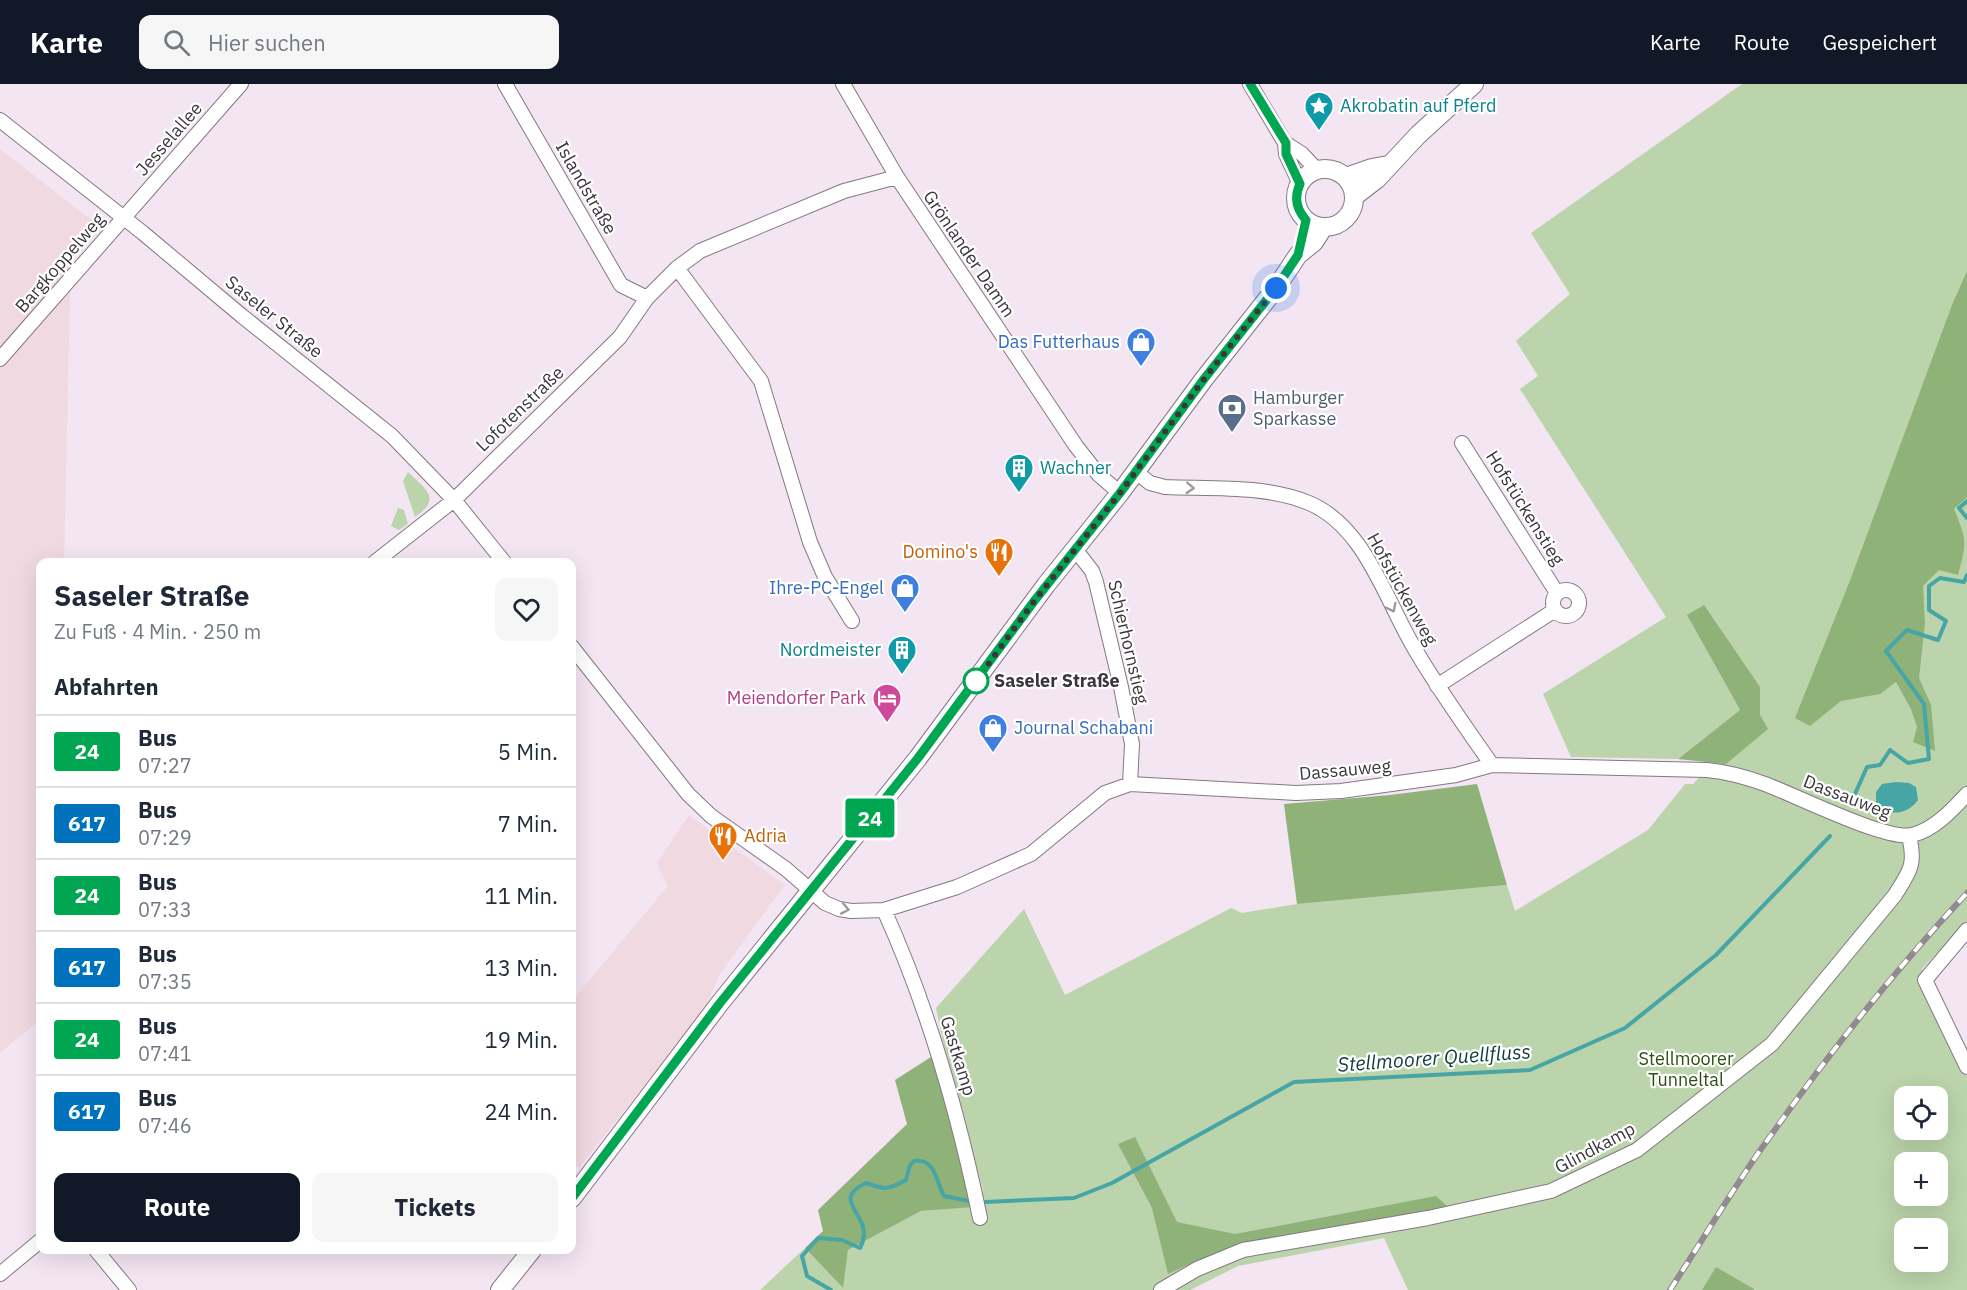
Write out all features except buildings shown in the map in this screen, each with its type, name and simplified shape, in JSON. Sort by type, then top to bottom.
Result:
[{"type":"main road","points":[[1355,196],[1377,179],[1388,165],[1474,84]]},
{"type":"main road","points":[[1346,177],[1388,165]]},
{"type":"main road","points":[[1317,170],[1333,170],[1346,177],[1355,196],[1352,211],[1346,219],[1333,227],[1314,224],[1300,212],[1296,203],[1296,193],[1307,175],[1317,170]]},
{"type":"main road","points":[[576,1188],[720,1003],[918,758],[1035,600],[1120,493],[1204,379],[1276,288],[1298,255],[1314,242],[1314,224]]},
{"type":"main road","points":[[500,1290],[529,1254]]},
{"type":"street","name":"Jesselallee","points":[[124,218],[241,84]]},
{"type":"street","name":"Islandstraße","points":[[505,84],[621,285],[647,297]]},
{"type":"street","name":"Grönlander Damm","points":[[843,84],[897,177],[1077,446],[1099,475],[1120,493]]},
{"type":"street","points":[[1250,84],[1286,143],[1302,154],[1317,170]]},
{"type":"street","name":"Saseler Straße","points":[[0,120],[393,436],[454,500],[501,558]]},
{"type":"street","points":[[1286,143],[1286,154],[1300,184]]},
{"type":"street","name":"Lofotenstraße","points":[[380,558],[454,500],[620,337],[647,297],[677,268],[700,251],[844,191],[897,177]]},
{"type":"street","name":"Bargkoppelweg","points":[[0,359],[124,218]]},
{"type":"street","points":[[677,268],[761,381],[810,542],[825,577],[852,621]]},
{"type":"street","name":"Hofstückenstieg","points":[[1462,442],[1557,593]]},
{"type":"street","name":"Hofstückenweg","points":[[1136,472],[1156,485],[1283,495],[1309,502],[1328,513],[1345,527],[1358,543],[1408,638],[1437,686],[1492,765]]},
{"type":"street","name":"Schierhornstieg","points":[[1075,549],[1086,562],[1096,582],[1132,744],[1131,784]]},
{"type":"street","name":"Hofstückenstieg","points":[[1565,590],[1573,592],[1578,598],[1579,605],[1576,612],[1568,616],[1555,610],[1553,601],[1557,593],[1565,590]]},
{"type":"street","name":"Hofstückenstieg","points":[[1437,686],[1555,610]]},
{"type":"street","points":[[576,652],[688,794],[711,816],[786,869],[810,891]]},
{"type":"street","name":"Dassauweg","points":[[810,891],[825,903],[851,911],[884,910],[957,887],[1031,854],[1104,793],[1131,784],[1296,793],[1341,791],[1456,775],[1492,765],[1725,772],[1765,784],[1884,832],[1909,836]]},
{"type":"street","points":[[1909,836],[1934,825],[1967,795]]},
{"type":"street","name":"Glindkamp","points":[[1161,1290],[1197,1269],[1243,1250],[1428,1218],[1551,1191],[1637,1150],[1772,1044],[1895,895],[1909,873],[1913,858],[1909,836]]},
{"type":"street","name":"Gastkamp","points":[[884,910],[924,1008],[966,1152],[980,1218]]},
{"type":"street","points":[[1967,930],[1925,980],[1967,1067]]},
{"type":"street","points":[[0,1274],[36,1244]]},
{"type":"street","points":[[99,1254],[129,1290]]},
{"type":"shaded area","points":[[0,149],[94,222],[71,256],[64,558],[36,558],[36,1023],[0,1053]]},
{"type":"shaded area","points":[[689,815],[785,885],[719,976],[704,1010],[579,1168],[576,1165],[576,996],[668,886],[657,863]]},
{"type":"green space","name":"Stellmoorer Tunneltal","points":[[1742,84],[1967,84],[1967,921],[1922,969],[1967,1050],[1967,1290],[1408,1290],[1384,1238],[1238,1266],[1190,1290],[760,1290],[805,1248],[842,1287],[848,1250],[921,1211],[954,1208],[983,1191],[936,1008],[1024,909],[1065,995],[1231,908],[1242,913],[1297,904],[1507,885],[1515,911],[1648,830],[1685,784],[1693,784],[1752,723],[1687,615],[1740,710],[1678,759],[1571,757],[1543,694],[1666,617],[1520,389],[1538,376],[1516,341],[1570,294],[1531,233]]},
{"type":"green space","points":[[1967,271],[1967,497],[1954,509],[1963,535],[1964,548],[1958,575],[1939,570],[1923,586],[1925,623],[1919,678],[1931,705],[1935,751],[1913,742],[1917,727],[1911,709],[1896,682],[1880,694],[1841,701],[1810,726],[1795,718],[1851,578],[1952,305]]},
{"type":"green space","points":[[408,472],[425,489],[430,499],[415,517],[403,481]]},
{"type":"green space","points":[[398,508],[404,510],[408,524],[399,530],[391,526]]},
{"type":"green space","points":[[1704,605],[1760,687],[1760,715],[1768,729],[1726,764],[1678,759],[1740,710],[1687,615]]},
{"type":"green space","points":[[1477,784],[1507,885],[1297,904],[1284,804],[1390,795]]},
{"type":"green space","points":[[931,1057],[961,1152],[973,1207],[921,1211],[848,1250],[843,1288],[805,1248],[823,1231],[818,1210],[907,1124],[895,1080]]},
{"type":"green space","points":[[1135,1137],[1177,1222],[1235,1234],[1436,1196],[1448,1207],[1240,1245],[1168,1274],[1152,1208],[1118,1144]]},
{"type":"green space","points":[[1716,1267],[1754,1289],[1754,1290],[1702,1290]]},
{"type":"water","points":[[1909,783],[1916,787],[1918,800],[1903,811],[1886,811],[1876,804],[1876,792],[1882,784]]},
{"type":"waterway","name":"Stellmoorer Quellfluss","points":[[1967,501],[1959,508],[1967,518]]},
{"type":"waterway","name":"Stellmoorer Quellfluss","points":[[1851,803],[1867,767],[1880,765],[1890,750],[1908,763],[1929,759],[1924,704],[1886,651],[1907,630],[1938,640],[1946,621],[1929,610],[1929,586],[1940,578],[1964,582],[1967,575]]},
{"type":"waterway","name":"Stellmoorer Quellfluss","points":[[985,1202],[1074,1198],[1112,1183],[1294,1082],[1530,1070],[1625,1028],[1716,955],[1830,836]]},
{"type":"waterway","name":"Stellmoorer Quellfluss","points":[[831,1290],[807,1276],[802,1256],[818,1238],[842,1240],[860,1248],[864,1237],[863,1227],[851,1203],[855,1190],[866,1183],[882,1188],[895,1186],[906,1180],[910,1165],[914,1161],[921,1161],[931,1167],[944,1196],[969,1201]]},
{"type":"railway","points":[[1670,1290],[1783,1118],[1885,987],[1967,893]]},
{"type":"bus line","name":"24","points":[[576,1193],[720,1003],[918,758],[1035,600],[1120,493],[1204,379],[1276,288],[1298,255],[1306,220],[1296,203],[1296,193],[1300,184],[1286,154],[1286,143],[1250,84]]},
{"type":"place","name":"Akrobatin auf Pferd","points":[[1319,132]]},
{"type":"place","name":"Das Futterhaus","points":[[1141,368]]},
{"type":"place","name":"Hamburger Sparkasse","points":[[1232,434]]},
{"type":"place","name":"Wachner","points":[[1019,494]]},
{"type":"place","name":"Domino's","points":[[999,578]]},
{"type":"place","name":"Ihre-PC-Engel","points":[[905,614]]},
{"type":"place","name":"Nordmeister","points":[[902,676]]},
{"type":"place","name":"Saseler Straße","points":[[976,681]]},
{"type":"place","name":"Meiendorfer Park","points":[[887,724]]},
{"type":"place","name":"Journal Schabani","points":[[993,754]]},
{"type":"place","name":"Adria","points":[[723,862]]},
{"type":"route","points":[[976,681],[1035,600],[1120,493],[1204,379],[1276,288]]}]
